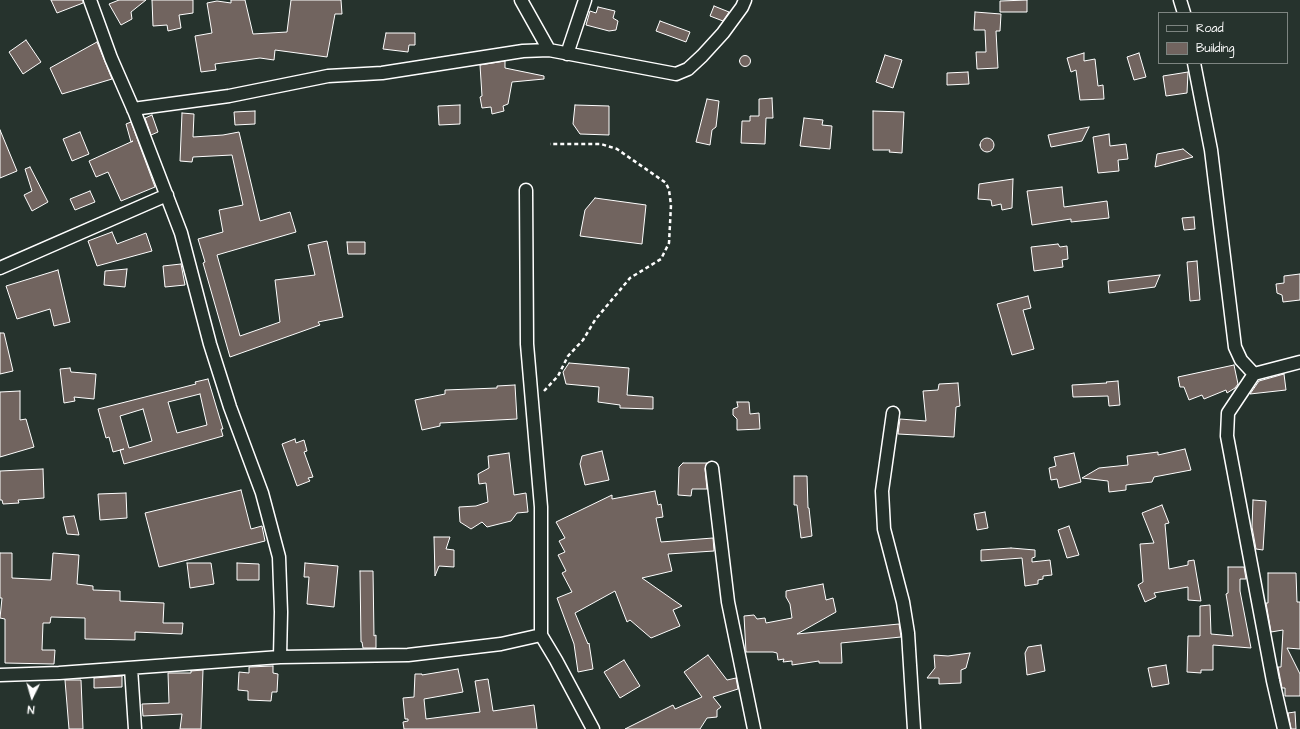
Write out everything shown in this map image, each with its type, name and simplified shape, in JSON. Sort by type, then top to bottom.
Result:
[{"type":"street","points":[[90,0],[111,58],[133,109],[181,233],[210,344],[230,408],[262,493],[279,557],[281,612],[280,657]]},
{"type":"street","points":[[520,0],[549,50]]},
{"type":"street","points":[[567,54],[586,0]]},
{"type":"street","points":[[133,109],[229,96],[328,76],[382,73],[524,50],[549,50],[676,74],[688,69],[702,56],[723,33],[742,7],[745,0]]},
{"type":"street","points":[[1180,0],[1184,12]]},
{"type":"street","points":[[1194,64],[1211,150],[1235,348],[1241,360],[1254,374]]},
{"type":"street","points":[[526,190],[527,344],[541,507],[540,635],[556,660],[593,729]]},
{"type":"street","points":[[0,268],[167,196]]},
{"type":"street","points":[[1284,729],[1273,681],[1227,436],[1228,413],[1254,374],[1300,362]]},
{"type":"street","points":[[893,413],[882,491],[884,529],[908,633],[914,729]]},
{"type":"street","points":[[712,468],[728,602],[754,729]]},
{"type":"street","points":[[0,675],[131,668],[280,657],[408,655],[501,644],[540,635]]},
{"type":"street","points":[[131,668],[136,729]]},
{"type":"path","points":[[532,403],[558,376],[568,356],[584,340],[595,320],[630,278],[661,259],[669,243],[671,205],[669,190],[666,183],[617,149],[601,144],[550,144]]},
{"type":"building","points":[[51,0],[83,0],[83,3],[57,13]]},
{"type":"building","points":[[119,0],[146,0],[131,12],[132,19],[121,25],[109,4]]},
{"type":"building","points":[[152,0],[193,0],[193,13],[179,15],[181,28],[168,31],[167,25],[153,26]]},
{"type":"building","points":[[231,0],[245,0],[253,34],[287,32],[291,0],[341,0],[342,14],[335,14],[327,57],[275,50],[274,60],[260,58],[215,64],[216,70],[201,72],[195,36],[212,33],[207,3],[217,1],[231,3]]},
{"type":"building","points":[[1027,0],[1027,12],[1000,12],[1000,1]]},
{"type":"building","points":[[714,6],[729,12],[723,21],[710,16]]},
{"type":"building","points":[[598,7],[615,11],[613,18],[618,21],[616,30],[609,31],[586,25],[590,11],[596,13]]},
{"type":"building","points":[[975,12],[1001,14],[1000,31],[996,31],[998,68],[977,69],[976,52],[986,52],[985,30],[974,30]]},
{"type":"building","points":[[660,21],[690,32],[686,42],[656,31]]},
{"type":"building","points":[[386,33],[415,33],[415,45],[409,45],[408,52],[383,49]]},
{"type":"building","points":[[26,40],[41,62],[23,74],[9,52]]},
{"type":"building","points":[[97,42],[112,79],[62,94],[50,68]]},
{"type":"building","points":[[1084,53],[1084,61],[1095,59],[1098,86],[1103,85],[1104,99],[1080,100],[1076,70],[1071,72],[1067,58]]},
{"type":"building","points":[[1139,53],[1146,77],[1134,80],[1127,57]]},
{"type":"building","points":[[745,55],[749,57],[751,61],[749,65],[745,67],[741,65],[739,61],[741,57]]},
{"type":"building","points":[[885,55],[902,60],[893,88],[876,82]]},
{"type":"building","points":[[505,61],[505,68],[544,76],[544,79],[512,82],[508,104],[503,106],[504,111],[492,114],[491,107],[482,108],[480,97],[482,96],[480,65]]},
{"type":"building","points":[[968,72],[969,84],[947,85],[947,73]]},
{"type":"building","points":[[1188,72],[1187,93],[1166,96],[1163,76]]},
{"type":"building","points":[[772,98],[773,118],[766,118],[765,144],[741,143],[742,121],[750,121],[750,116],[759,116],[759,99]]},
{"type":"building","points":[[707,99],[719,101],[716,127],[712,130],[710,145],[696,142]]},
{"type":"building","points":[[460,105],[460,124],[439,125],[438,106]]},
{"type":"building","points":[[575,105],[609,106],[609,135],[580,134],[573,124]]},
{"type":"building","points":[[255,111],[255,124],[235,125],[234,112]]},
{"type":"building","points":[[873,111],[904,112],[902,153],[889,152],[890,150],[873,150]]},
{"type":"building","points":[[182,113],[194,114],[193,137],[223,135],[239,132],[260,221],[290,212],[296,232],[217,255],[240,336],[280,322],[275,280],[315,275],[308,245],[327,241],[343,317],[318,322],[320,325],[230,357],[203,263],[205,262],[198,239],[223,232],[219,210],[243,205],[232,155],[193,157],[192,162],[180,161]]},
{"type":"building","points":[[152,115],[158,132],[151,135],[145,118]]},
{"type":"building","points":[[804,118],[823,120],[822,125],[832,126],[830,149],[800,146]]},
{"type":"building","points":[[131,122],[155,187],[121,201],[108,172],[96,177],[89,161],[131,142],[126,124]]},
{"type":"building","points":[[1089,127],[1082,141],[1051,147],[1048,135]]},
{"type":"building","points":[[0,130],[17,171],[0,178]]},
{"type":"building","points":[[80,132],[89,154],[72,161],[63,139]]},
{"type":"building","points":[[1109,134],[1110,146],[1126,144],[1128,159],[1118,160],[1119,171],[1098,173],[1093,137]]},
{"type":"building","points":[[987,138],[992,140],[994,145],[992,150],[987,152],[982,150],[980,145],[982,140]]},
{"type":"building","points":[[1183,149],[1193,157],[1155,167],[1157,154]]},
{"type":"building","points":[[30,167],[48,202],[32,211],[24,195],[32,191],[25,169]]},
{"type":"building","points":[[1013,179],[1012,208],[1002,210],[1001,204],[992,206],[991,200],[978,199],[979,184]]},
{"type":"building","points":[[1062,187],[1064,207],[1107,201],[1109,218],[1071,222],[1071,219],[1032,225],[1027,191]]},
{"type":"building","points":[[90,191],[95,202],[75,210],[70,199]]},
{"type":"building","points":[[595,198],[646,205],[642,244],[580,236],[585,210]]},
{"type":"building","points":[[1194,217],[1195,229],[1184,230],[1182,218]]},
{"type":"building","points":[[112,232],[117,244],[146,233],[152,251],[97,266],[88,241]]},
{"type":"building","points":[[347,242],[365,242],[365,254],[348,254]]},
{"type":"building","points":[[1058,244],[1060,247],[1067,246],[1068,259],[1062,260],[1063,267],[1034,271],[1031,247]]},
{"type":"building","points":[[1197,261],[1200,300],[1190,301],[1187,262]]},
{"type":"building","points":[[181,264],[185,285],[165,287],[163,266]]},
{"type":"building","points":[[127,269],[125,287],[104,285],[105,271]]},
{"type":"building","points":[[58,270],[70,322],[54,326],[50,309],[17,319],[6,286]]},
{"type":"building","points":[[1300,274],[1300,300],[1283,302],[1282,295],[1277,293],[1276,284],[1284,283],[1284,276]]},
{"type":"building","points":[[1160,275],[1155,287],[1109,293],[1108,281]]},
{"type":"building","points":[[1028,296],[1031,308],[1023,310],[1034,349],[1012,355],[997,304]]},
{"type":"building","points":[[0,333],[4,333],[13,371],[0,374]]},
{"type":"building","points":[[569,363],[629,368],[627,395],[653,397],[653,409],[620,408],[620,405],[598,402],[599,387],[566,384],[563,372]]},
{"type":"building","points":[[1234,365],[1238,384],[1227,393],[1226,390],[1204,399],[1202,395],[1189,400],[1184,387],[1180,387],[1178,377]]},
{"type":"building","points":[[70,368],[71,372],[96,374],[94,399],[74,397],[75,401],[64,403],[60,369]]},
{"type":"building","points":[[1284,374],[1286,390],[1250,394],[1259,381]]},
{"type":"building","points":[[208,379],[223,429],[221,429],[223,436],[124,464],[120,450],[113,452],[109,437],[106,438],[98,409],[196,384],[195,382]],"holes":[[[200,394],[207,425],[177,433],[168,402]],[[143,409],[152,441],[129,448],[120,416]]]},
{"type":"building","points":[[1118,381],[1120,405],[1109,406],[1108,396],[1073,397],[1072,385]]},
{"type":"building","points":[[958,383],[960,406],[956,407],[954,437],[898,434],[900,419],[926,421],[923,391],[938,390],[939,384]]},
{"type":"building","points":[[515,385],[517,419],[440,423],[440,426],[422,430],[415,400],[445,394],[445,390],[497,388],[497,386]]},
{"type":"building","points":[[20,391],[20,420],[26,419],[34,447],[0,457],[0,392]]},
{"type":"building","points":[[737,402],[749,402],[750,414],[759,413],[760,429],[737,430],[737,419],[733,415],[733,409],[738,407]]},
{"type":"building","points":[[295,439],[296,443],[304,440],[307,451],[304,452],[313,477],[308,478],[310,481],[297,486],[282,444]]},
{"type":"building","points":[[1185,449],[1191,470],[1154,477],[1152,482],[1126,485],[1126,490],[1109,492],[1108,481],[1082,478],[1099,468],[1128,465],[1127,456],[1158,452],[1158,455]]},
{"type":"building","points":[[602,451],[609,480],[585,485],[580,464],[582,456]]},
{"type":"building","points":[[509,453],[514,495],[526,493],[528,512],[517,513],[511,521],[487,527],[482,522],[471,529],[460,522],[459,507],[476,506],[488,502],[486,483],[479,484],[478,474],[489,468],[488,456]]},
{"type":"building","points":[[1074,453],[1081,482],[1059,488],[1057,479],[1051,480],[1049,468],[1056,466],[1054,457]]},
{"type":"building","points":[[683,463],[707,463],[705,469],[707,489],[692,489],[691,496],[678,495],[679,467]]},
{"type":"building","points":[[43,469],[44,498],[18,500],[19,503],[3,504],[2,500],[0,500],[0,471]]},
{"type":"building","points":[[794,476],[807,476],[808,508],[812,536],[801,538],[797,505],[794,505]]},
{"type":"building","points":[[241,490],[251,529],[262,526],[265,541],[159,567],[145,513]]},
{"type":"building","points":[[655,491],[658,505],[661,504],[663,517],[656,518],[661,542],[713,538],[714,551],[668,554],[672,571],[642,578],[682,606],[673,610],[680,626],[651,638],[630,620],[627,622],[615,591],[575,613],[588,644],[589,643],[593,669],[578,672],[574,644],[557,598],[572,592],[562,573],[566,571],[558,555],[565,552],[559,541],[565,538],[556,522],[612,495],[612,499]]},
{"type":"building","points":[[126,493],[127,518],[100,520],[98,494]]},
{"type":"building","points":[[1253,500],[1266,501],[1263,550],[1256,549],[1252,527]]},
{"type":"building","points":[[1162,505],[1169,523],[1165,524],[1169,569],[1188,565],[1188,561],[1194,560],[1201,601],[1188,600],[1188,587],[1154,593],[1156,597],[1145,602],[1138,585],[1143,582],[1140,544],[1154,543],[1142,513]]},
{"type":"building","points":[[985,512],[988,528],[977,530],[974,514]]},
{"type":"building","points":[[74,516],[79,535],[67,534],[63,517]]},
{"type":"building","points":[[1069,526],[1079,555],[1067,558],[1058,530]]},
{"type":"building","points":[[434,537],[450,537],[446,549],[454,550],[454,567],[439,566],[435,576]]},
{"type":"building","points":[[1011,548],[1035,550],[1035,557],[1032,558],[1032,562],[1050,560],[1052,575],[1043,576],[1043,579],[1038,580],[1038,584],[1025,586],[1022,558],[981,561],[981,550]]},
{"type":"building","points":[[0,553],[12,553],[12,578],[51,580],[53,553],[79,555],[77,584],[93,586],[93,590],[120,591],[120,601],[164,603],[163,623],[183,623],[182,634],[135,632],[135,640],[85,639],[85,618],[51,617],[50,623],[43,623],[42,650],[55,650],[54,664],[5,663],[5,619],[0,618],[2,598],[0,598]]},
{"type":"building","points":[[187,563],[211,563],[214,584],[190,588]]},
{"type":"building","points":[[237,563],[259,564],[259,580],[237,580]]},
{"type":"building","points":[[305,563],[338,566],[334,607],[307,604],[309,577],[304,577]]},
{"type":"building","points":[[1228,567],[1244,567],[1246,579],[1240,579],[1240,591],[1251,648],[1213,645],[1213,670],[1201,670],[1201,673],[1187,672],[1188,636],[1200,636],[1200,606],[1210,605],[1211,634],[1233,636],[1226,594],[1228,593]]},
{"type":"building","points":[[360,571],[373,571],[374,636],[376,635],[376,648],[363,648],[361,642]]},
{"type":"building","points":[[1268,573],[1296,573],[1297,602],[1300,602],[1300,649],[1287,648],[1300,674],[1300,696],[1285,696],[1285,688],[1282,688],[1278,667],[1281,667],[1283,630],[1271,632],[1266,603],[1268,603]]},
{"type":"building","points":[[823,584],[826,600],[833,598],[836,612],[797,634],[899,624],[901,637],[841,643],[842,663],[819,663],[819,661],[792,665],[792,661],[783,662],[784,659],[778,660],[777,653],[746,652],[744,616],[754,615],[757,619],[765,618],[766,623],[792,618],[790,604],[786,597],[786,591]]},
{"type":"building","points":[[1041,645],[1045,671],[1027,675],[1025,653],[1028,647]]},
{"type":"building","points":[[970,653],[966,668],[961,670],[961,683],[939,684],[939,678],[927,678],[935,668],[934,655],[948,656]]},
{"type":"building","points":[[708,655],[727,680],[736,678],[738,689],[713,697],[721,707],[717,710],[717,717],[707,718],[700,729],[625,729],[673,705],[675,709],[702,697],[684,672]]},
{"type":"building","points":[[624,660],[640,686],[620,698],[604,672]]},
{"type":"building","points":[[1166,665],[1169,684],[1152,687],[1148,668]]},
{"type":"building","points":[[273,666],[273,673],[278,674],[277,692],[272,692],[271,701],[248,700],[248,691],[238,690],[239,672],[249,673],[249,667]]},
{"type":"building","points":[[458,669],[463,692],[424,699],[426,719],[480,712],[475,681],[488,679],[493,711],[534,705],[537,729],[404,729],[403,722],[408,721],[408,719],[405,719],[403,698],[414,697],[415,674],[422,675]]},
{"type":"building","points":[[203,670],[201,729],[180,729],[182,714],[143,716],[142,704],[169,703],[168,673],[191,673],[191,671]]},
{"type":"building","points":[[122,676],[122,687],[94,688],[94,678]]},
{"type":"building","points":[[65,680],[81,680],[83,729],[69,729]]},
{"type":"building","points":[[1295,712],[1296,729],[1291,729],[1288,713]]}]
